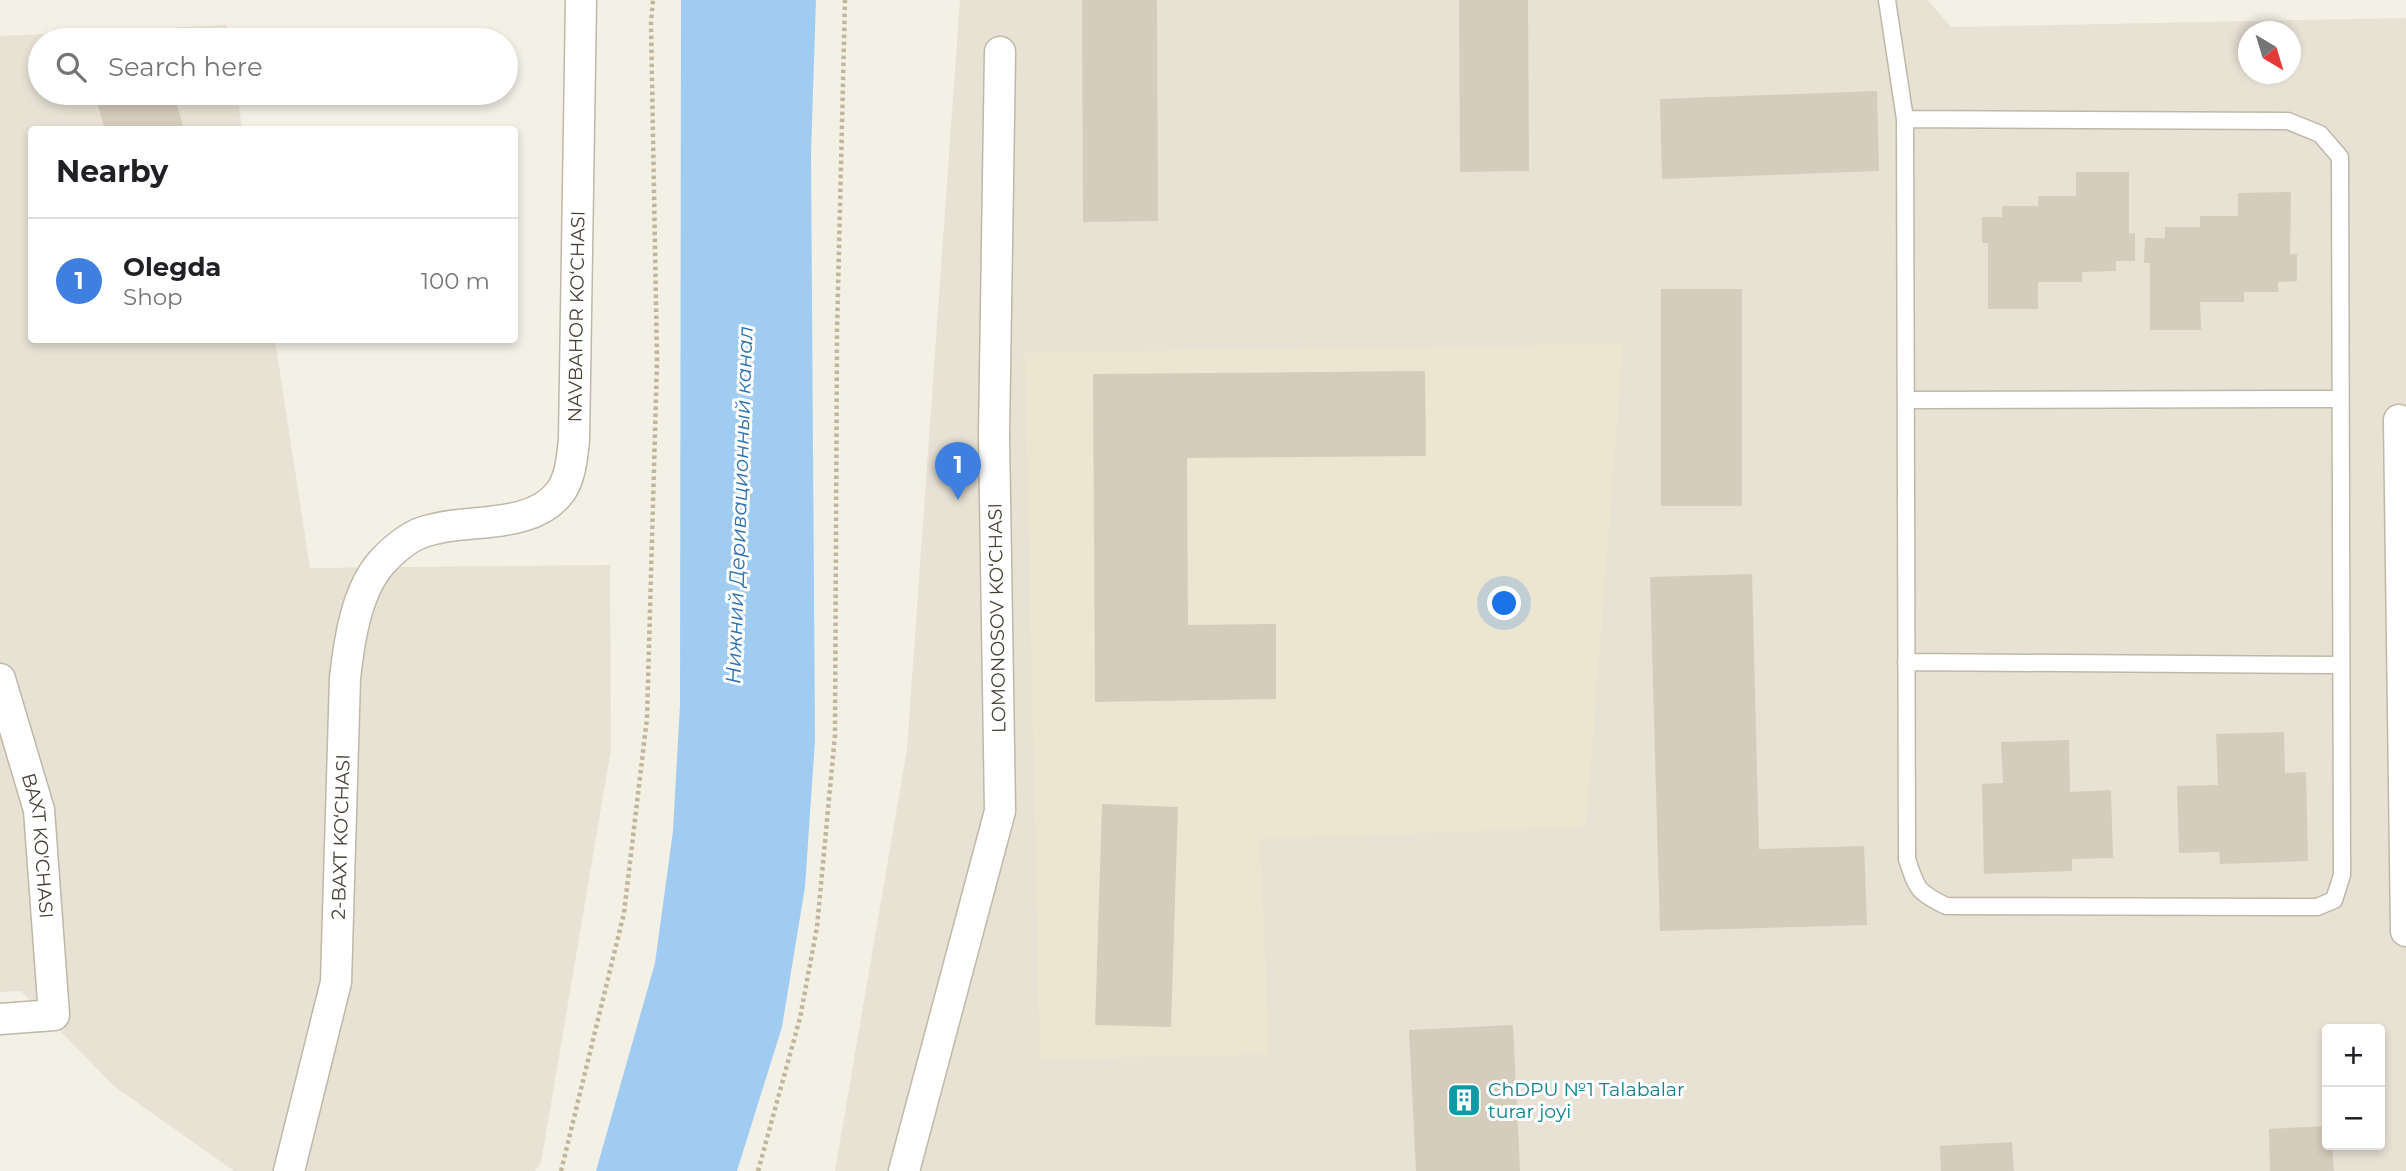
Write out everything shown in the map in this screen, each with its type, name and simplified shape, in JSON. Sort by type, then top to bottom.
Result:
[{"type":"street","name":"NAVBAHOR KO‘CHASI","points":[[429,530],[519,517],[542,508],[561,491],[571,467],[575,426],[581,0]]},
{"type":"street","name":"LOMONOSOV KO‘CHASI","points":[[904,1171],[1000,811],[994,436],[1000,52]]},
{"type":"street","points":[[2399,420],[2406,931]]},
{"type":"street","name":"2-BAXT KO‘CHASI","points":[[289,1171],[335,982],[345,678],[350,637],[361,598],[380,564],[401,544],[429,530]]},
{"type":"street","name":"BAXT KO'CHASI","points":[[0,679],[39,810],[54,1015],[0,1019]]},
{"type":"lane","points":[[1887,0],[1905,118],[1907,859],[1914,880],[1922,894],[1946,906],[2317,907],[2334,900],[2342,875],[2340,157],[2320,134],[2288,121],[1905,118]]},
{"type":"lane","points":[[1906,400],[2340,399]]},
{"type":"lane","points":[[1906,662],[2340,665]]},
{"type":"path","points":[[561,1171],[624,913],[647,718],[657,361],[651,23],[653,0]]},
{"type":"path","points":[[758,1171],[800,1018],[817,927],[835,735],[837,332],[845,0]]},
{"type":"shaded area","points":[[960,0],[1928,0],[1951,27],[2238,21],[2238,84],[2301,84],[2301,21],[2254,21],[2406,18],[2406,1171],[835,1171],[907,749]]},
{"type":"shaded area","points":[[226,25],[226,28],[164,28]]},
{"type":"shaded area","points":[[28,35],[28,105],[239,105],[242,126],[28,126],[28,343],[275,343],[310,568],[610,565],[611,749],[541,1163],[535,1171],[234,1171],[114,1086],[21,991],[0,992],[0,36]]},
{"type":"shaded area","points":[[1623,344],[1586,827],[1260,839],[1269,1054],[1040,1059],[1025,353]]},
{"type":"water","name":"Нижний Деривационный канал","points":[[681,0],[816,0],[811,153],[815,740],[805,887],[782,1027],[737,1171],[596,1171],[655,963],[673,831],[680,705]]},
{"type":"building","points":[[1082,0],[1157,0],[1158,221],[1083,222]]},
{"type":"building","points":[[1459,0],[1528,0],[1529,171],[1460,172]]},
{"type":"building","points":[[1877,91],[1879,171],[1662,179],[1660,99]]},
{"type":"building","points":[[98,105],[177,105],[183,126],[104,126]]},
{"type":"building","points":[[2076,172],[2129,172],[2129,234],[2135,233],[2135,261],[2116,261],[2116,271],[2082,272],[2082,282],[2038,282],[2038,309],[1988,309],[1988,243],[1982,243],[1982,217],[2002,217],[2002,206],[2038,206],[2038,196],[2076,196]]},
{"type":"building","points":[[2291,192],[2290,254],[2297,254],[2297,281],[2278,282],[2278,292],[2244,292],[2244,302],[2200,302],[2201,330],[2150,330],[2150,263],[2144,263],[2145,238],[2165,238],[2165,227],[2200,227],[2200,216],[2238,216],[2238,193]]},
{"type":"building","points":[[1661,289],[1742,289],[1742,506],[1661,506]]},
{"type":"building","points":[[1425,371],[1426,456],[1187,458],[1188,625],[1276,624],[1276,699],[1095,702],[1093,374]]},
{"type":"building","points":[[1752,574],[1759,849],[1864,846],[1867,925],[1660,931],[1650,577]]},
{"type":"building","points":[[2284,732],[2285,773],[2306,772],[2308,861],[2220,864],[2219,852],[2179,853],[2177,786],[2218,785],[2216,734]]},
{"type":"building","points":[[2069,740],[2070,792],[2111,790],[2113,858],[2072,859],[2072,871],[1984,874],[1982,784],[2003,783],[2001,742]]},
{"type":"building","points":[[1102,804],[1178,807],[1171,1027],[1095,1025]]},
{"type":"building","name":"ChDPU №1 Talabalar turar joyi","points":[[1513,1025],[1520,1171],[1416,1171],[1409,1030]]},
{"type":"building","points":[[2322,1126],[2322,1150],[2332,1150],[2334,1171],[2270,1171],[2269,1129]]},
{"type":"building","points":[[2012,1142],[2014,1171],[1941,1171],[1940,1146]]},
{"type":"place","name":"Olegda","points":[[958,500]]},
{"type":"place","name":"ChDPU №1 Talabalar turar joyi","points":[[1464,1100]]}]
